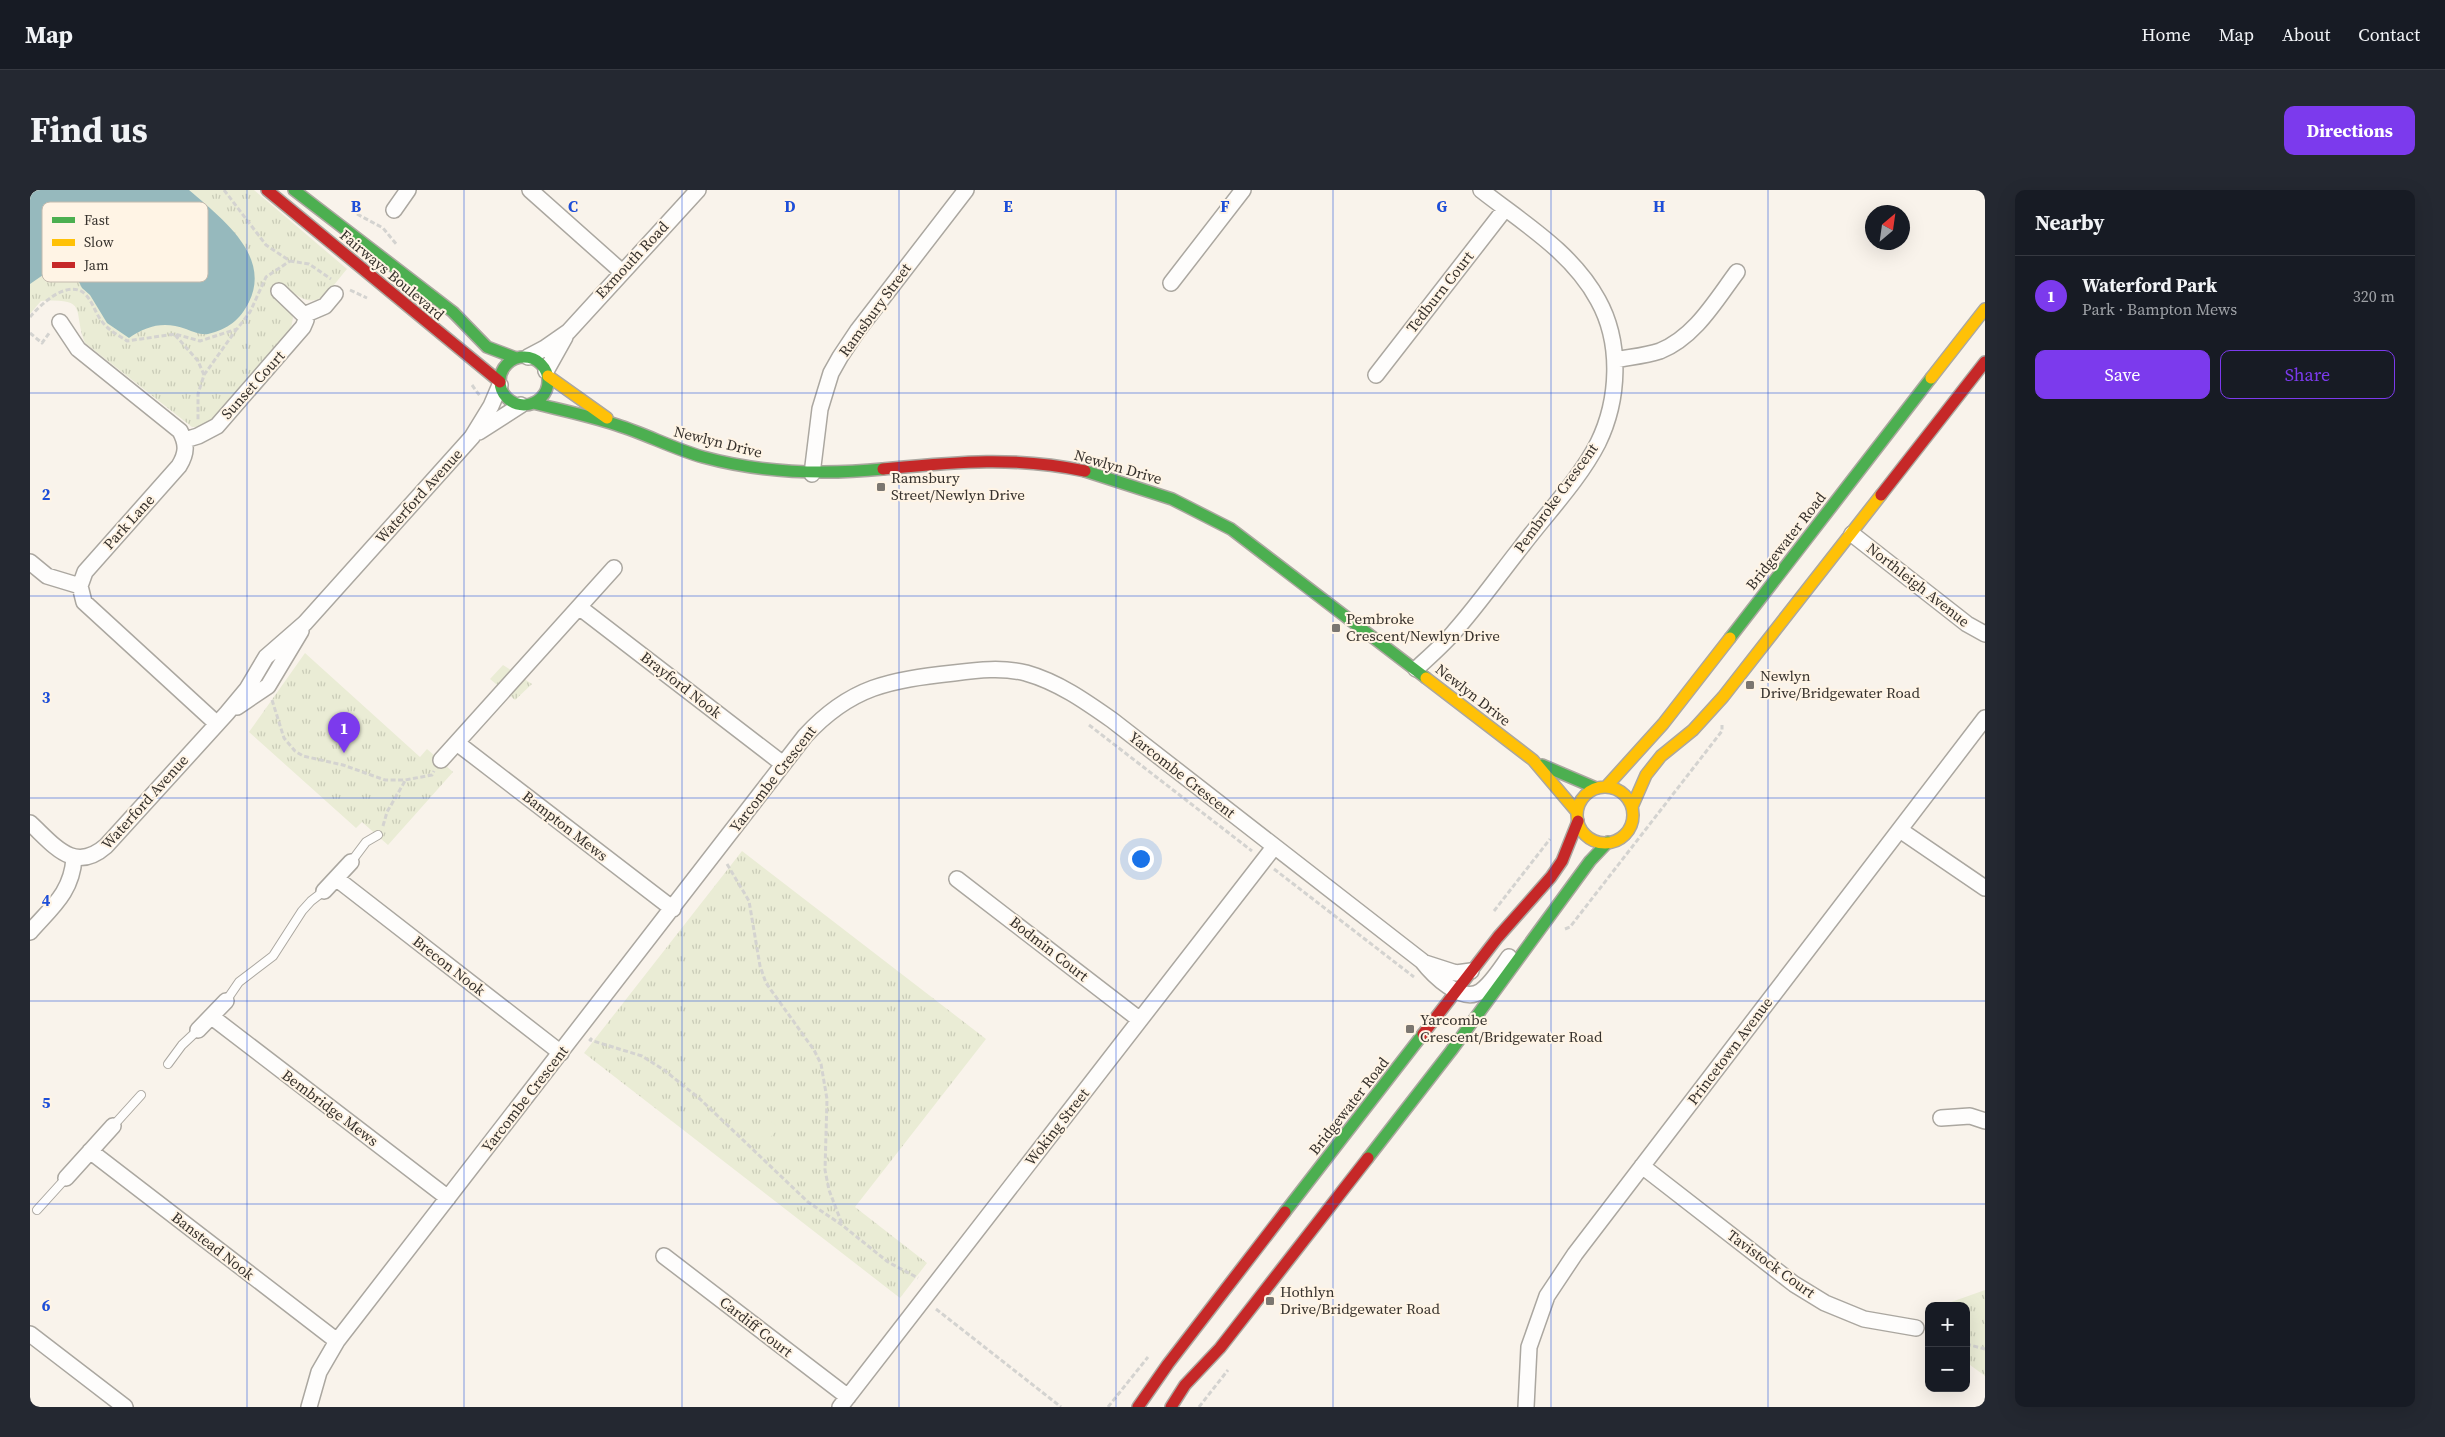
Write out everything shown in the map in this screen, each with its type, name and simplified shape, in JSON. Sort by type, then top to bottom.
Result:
[{"type":"street","name":"Fairways Boulevard","points":[[267,190],[500,383]]},
{"type":"street","name":"Fairways Boulevard","points":[[294,190],[453,312],[487,347],[522,357]]},
{"type":"street","points":[[394,210],[408,190]]},
{"type":"street","points":[[530,190],[621,271]]},
{"type":"street","name":"Exmouth Road","points":[[522,357],[545,348],[568,332],[621,271],[698,190]]},
{"type":"street","name":"Ramsbury Street","points":[[812,474],[820,409],[831,373],[858,330],[966,190]]},
{"type":"street","points":[[1171,283],[1243,190]]},
{"type":"street","name":"Pembroke Crescent","points":[[1422,674],[1590,457],[1605,425],[1611,406],[1615,360],[1608,326],[1599,302],[1585,278],[1566,257],[1481,190]]},
{"type":"street","name":"Tedburn Court","points":[[1376,375],[1505,209]]},
{"type":"street","points":[[1615,360],[1661,350],[1684,336],[1705,314],[1737,272]]},
{"type":"street","points":[[279,291],[304,315],[325,306],[335,294]]},
{"type":"street","name":"Bridgewater Road","points":[[1601,788],[1629,764],[1662,724],[1985,308]]},
{"type":"street","name":"Sunset Court","points":[[192,438],[217,426],[225,418],[299,334],[306,320],[304,315]]},
{"type":"street","points":[[60,322],[78,349],[180,431],[192,438]]},
{"type":"street","name":"Exmouth Road","points":[[547,374],[568,332]]},
{"type":"street","points":[[522,357],[542,364],[547,374],[546,392],[527,404],[507,398],[500,383],[504,367],[522,357]]},
{"type":"street","points":[[1632,807],[1622,792],[1601,788],[1585,796],[1578,817],[1581,829],[1593,840],[1608,842],[1616,840],[1628,830],[1632,823],[1632,807],[1646,775],[1661,756],[1693,730],[1724,697],[1985,362]]},
{"type":"street","name":"Newlyn Drive","points":[[547,374],[617,425]]},
{"type":"street","name":"Waterford Avenue","points":[[74,858],[90,857],[106,846],[221,718],[247,689],[266,657],[305,623],[472,437],[491,406],[500,383]]},
{"type":"street","name":"Waterford Avenue","points":[[472,437],[527,404]]},
{"type":"street","name":"Newlyn Drive","points":[[527,404],[617,425],[702,457],[756,468],[812,474],[874,471],[960,461],[1005,460],[1079,470],[1142,488],[1201,513],[1256,545],[1533,760],[1578,817]]},
{"type":"street","name":"Park Lane","points":[[80,586],[85,572],[179,466],[192,438]]},
{"type":"street","name":"Northleigh Avenue","points":[[1852,534],[1967,624],[1985,634]]},
{"type":"street","points":[[30,562],[47,576],[80,586],[84,602],[90,610],[221,718]]},
{"type":"street","points":[[441,760],[614,568]]},
{"type":"street","name":"Brayford Nook","points":[[579,607],[783,764]]},
{"type":"street","name":"Waterford Avenue","points":[[221,718],[268,686],[305,623]]},
{"type":"street","name":"Yarcombe Crescent","points":[[309,1407],[319,1372],[337,1341],[673,909],[783,764],[818,721],[851,697],[872,688],[892,681],[984,670],[1024,673],[1043,679],[1084,700],[1422,962],[1432,974],[1456,992]]},
{"type":"street","name":"Princetown Avenue","points":[[1525,1407],[1529,1347],[1547,1296],[1575,1254],[1985,718]]},
{"type":"street","name":"Bampton Mews","points":[[457,743],[673,909]]},
{"type":"street","name":"Newlyn Drive","points":[[1533,760],[1601,788]]},
{"type":"street","name":"Bridgewater Road","points":[[1138,1407],[1181,1347],[1471,971],[1551,877],[1567,850],[1578,817]]},
{"type":"street","points":[[30,823],[60,850],[74,858],[71,879],[66,892],[30,932]]},
{"type":"street","points":[[1900,830],[1985,888]]},
{"type":"street","points":[[1171,1407],[1185,1385],[1220,1348],[1537,936],[1590,861],[1608,842]]},
{"type":"street","name":"Woking Street","points":[[844,1402],[1274,846]]},
{"type":"street","points":[[324,891],[351,862]]},
{"type":"street","name":"Brecon Nook","points":[[337,879],[561,1053]]},
{"type":"street","name":"Bodmin Court","points":[[957,879],[1140,1020]]},
{"type":"street","points":[[1456,992],[1469,994],[1481,991],[1517,947],[1537,936]]},
{"type":"street","name":"Yarcombe Crescent","points":[[1422,962],[1456,972],[1471,971]]},
{"type":"street","points":[[198,1030],[226,1001]]},
{"type":"street","name":"Bembridge Mews","points":[[212,1017],[448,1198]]},
{"type":"street","points":[[1941,1118],[1970,1116],[1985,1121]]},
{"type":"street","points":[[66,1178],[113,1126]]},
{"type":"street","name":"Banstead Nook","points":[[90,1151],[337,1341]]},
{"type":"street","name":"Tavistock Court","points":[[1642,1166],[1794,1284],[1825,1303],[1864,1319],[1916,1328]]},
{"type":"street","name":"Cardiff Court","points":[[664,1256],[844,1402]]},
{"type":"street","points":[[30,1334],[125,1407]]},
{"type":"lane","points":[[351,862],[366,842],[378,835]]},
{"type":"lane","points":[[226,1001],[239,982],[272,956],[302,911],[324,891]]},
{"type":"lane","points":[[168,1064],[182,1045],[198,1030]]},
{"type":"lane","points":[[113,1126],[141,1095]]},
{"type":"lane","points":[[37,1210],[66,1178]]},
{"type":"path","points":[[192,438],[198,394],[204,375],[250,312],[266,277],[290,260],[266,245],[224,190]]},
{"type":"path","points":[[30,317],[42,302],[50,296],[69,290],[77,290],[86,295],[105,326],[127,341],[175,334],[200,341],[237,329]]},
{"type":"path","points":[[30,333],[42,343],[60,322]]},
{"type":"path","points":[[175,334],[198,361],[204,375]]},
{"type":"path","points":[[268,686],[284,738],[294,751],[303,756],[343,765],[375,777],[406,780],[432,775],[441,760]]},
{"type":"path","points":[[1085,722],[1416,979]]},
{"type":"path","points":[[1570,927],[1722,732]]},
{"type":"path","points":[[378,835],[387,812],[406,780]]},
{"type":"path","points":[[1489,918],[1550,838]]},
{"type":"path","points":[[721,872],[733,857]]},
{"type":"path","points":[[727,864],[749,901],[760,966],[766,983],[814,1050],[821,1064],[828,1099],[825,1170],[829,1190],[842,1225]]},
{"type":"path","points":[[596,1032],[590,1040],[642,1056],[664,1070],[726,1123],[790,1187],[888,1262],[918,1278]]},
{"type":"path","points":[[931,1305],[1061,1407]]},
{"type":"path","points":[[1970,1345],[1985,1349]]},
{"type":"path","points":[[1108,1407],[1150,1354]]},
{"type":"green space","points":[[30,190],[254,190],[347,269],[332,288],[319,299],[312,301],[304,299],[283,285],[293,318],[290,333],[211,422],[198,427],[192,427],[85,343],[78,315],[73,305],[67,302],[41,301],[30,314]]},
{"type":"green space","points":[[305,653],[420,757],[427,749],[453,772],[388,845],[362,822],[356,828],[249,732]]},
{"type":"green space","points":[[503,665],[532,684],[515,700],[490,679]]},
{"type":"green space","points":[[742,851],[986,1039],[855,1207],[927,1263],[900,1298],[584,1053]]},
{"type":"green space","points":[[766,1118],[777,1126],[777,1130],[767,1141],[755,1128]]},
{"type":"green space","points":[[1985,1290],[1985,1376],[1970,1365],[1970,1302],[1951,1302]]},
{"type":"water","points":[[30,190],[189,190],[203,202],[42,202],[42,276],[30,284]]},
{"type":"water","points":[[208,206],[239,238],[254,268],[254,285],[249,302],[242,314],[233,323],[208,334],[197,333],[171,325],[163,325],[149,327],[129,338],[107,323],[90,295],[82,288],[79,282],[208,282]]},
{"type":"traffic: fast","points":[[294,190],[453,312],[487,347],[516,358]]},
{"type":"traffic: fast","points":[[519,357],[529,357],[541,364],[548,376],[548,381],[548,386],[541,398],[529,405],[519,405],[511,401],[504,394],[500,386],[500,376],[504,368],[511,361],[519,357]]},
{"type":"traffic: fast","points":[[1730,638],[1931,378]]},
{"type":"traffic: fast","points":[[533,403],[607,422],[692,454],[725,462],[770,469],[815,472],[883,469]]},
{"type":"traffic: fast","points":[[1085,471],[1172,499],[1231,529],[1426,678]]},
{"type":"traffic: fast","points":[[1542,765],[1596,788]]},
{"type":"traffic: fast","points":[[1368,1158],[1451,1051],[1590,861],[1608,842]]},
{"type":"traffic: fast","points":[[1285,1212],[1423,1034]]},
{"type":"traffic: slow","points":[[1931,378],[1985,309]]},
{"type":"traffic: slow","points":[[548,376],[607,418]]},
{"type":"traffic: slow","points":[[1632,807],[1646,775],[1661,756],[1693,730],[1723,697],[1881,495]]},
{"type":"traffic: slow","points":[[1606,787],[1663,724],[1730,638]]},
{"type":"traffic: slow","points":[[1426,678],[1533,760],[1577,812]]},
{"type":"traffic: slow","points":[[1605,787],[1616,789],[1625,795],[1631,804],[1633,815],[1631,826],[1625,835],[1616,841],[1605,843],[1594,841],[1585,835],[1579,826],[1577,815],[1579,804],[1585,795],[1594,789],[1605,787]]},
{"type":"traffic: jam","points":[[267,190],[500,382]]},
{"type":"traffic: jam","points":[[1881,495],[1985,362]]},
{"type":"traffic: jam","points":[[883,469],[935,464],[1009,462],[1059,466],[1085,471]]},
{"type":"traffic: jam","points":[[1423,1034],[1498,937],[1551,877],[1562,861],[1578,821]]},
{"type":"traffic: jam","points":[[1171,1407],[1185,1385],[1220,1348],[1368,1158]]},
{"type":"traffic: jam","points":[[1138,1407],[1168,1364],[1285,1212]]},
{"type":"place","name":"Ramsbury Street/Newlyn Drive","points":[[881,487]]},
{"type":"place","name":"Pembroke Crescent/Newlyn Drive","points":[[1336,628]]},
{"type":"place","name":"Newlyn Drive/Bridgewater Road","points":[[1750,685]]},
{"type":"place","name":"Waterford Park","points":[[344,753]]},
{"type":"place","name":"Yarcombe Crescent/Bridgewater Road","points":[[1410,1029]]},
{"type":"place","name":"Hothlyn Drive/Bridgewater Road","points":[[1270,1301]]}]
